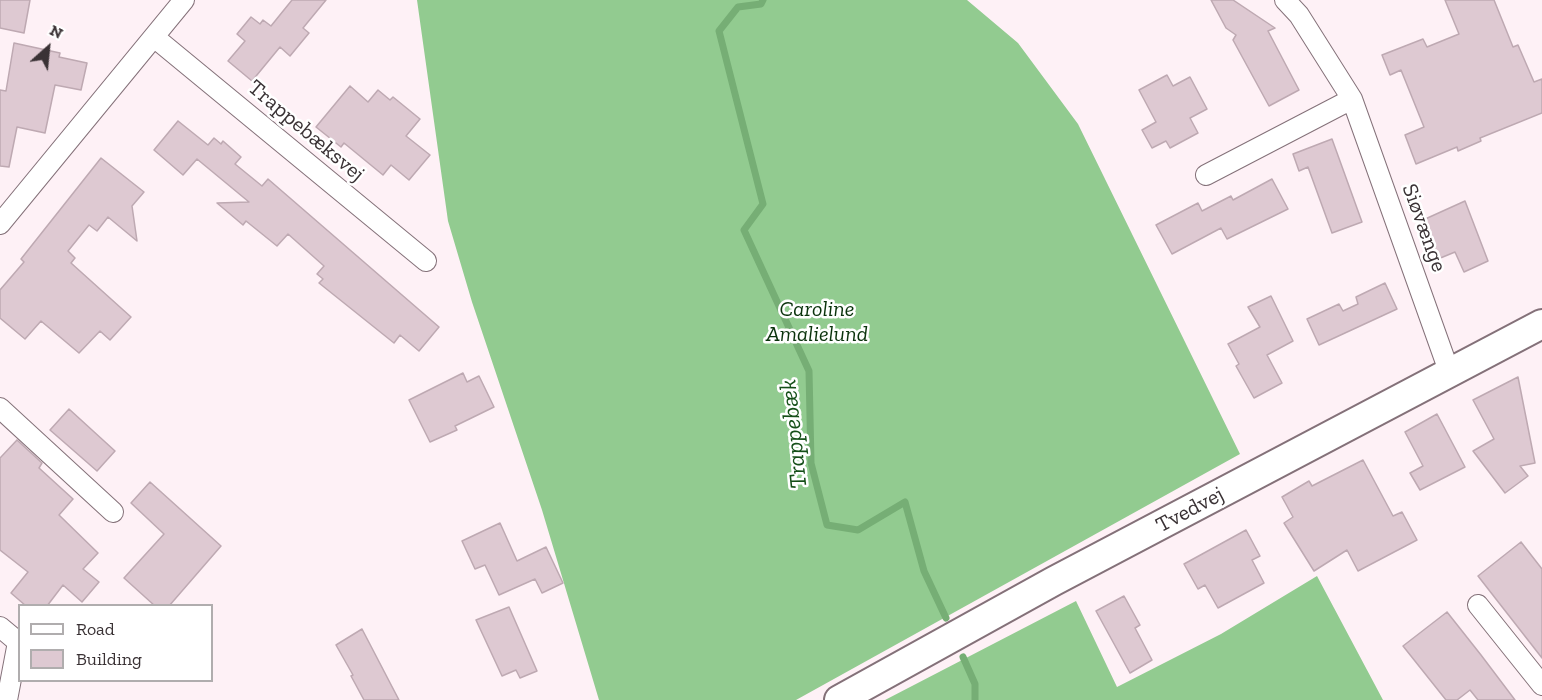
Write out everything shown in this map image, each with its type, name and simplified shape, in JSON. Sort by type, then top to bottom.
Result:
[{"type":"street","points":[[0,224],[184,0]]},
{"type":"street","name":"Siøvænge","points":[[1285,0],[1299,15],[1352,99],[1450,374]]},
{"type":"street","name":"Trappebæksvej","points":[[154,37],[426,261]]},
{"type":"street","points":[[1206,175],[1352,99]]},
{"type":"street","name":"Tvedvej","points":[[839,700],[1054,581],[1542,324]]},
{"type":"street","points":[[0,408],[112,512]]},
{"type":"street","points":[[1478,605],[1542,685]]},
{"type":"street","points":[[0,627],[18,642],[8,700]]},
{"type":"green space","name":"Caroline Amalielund","points":[[417,0],[967,0],[1018,43],[1078,124],[1240,454],[796,700],[599,700],[542,510],[472,302],[448,221]]},
{"type":"green space","points":[[1317,576],[1383,700],[885,700],[1076,601],[1117,687],[1221,634]]},
{"type":"building","points":[[0,0],[30,0],[24,33],[0,28]]},
{"type":"building","points":[[292,0],[326,0],[303,28],[309,33],[290,56],[280,47],[252,81],[228,61],[245,41],[237,34],[251,17],[260,24],[263,20],[271,26]]},
{"type":"building","points":[[1211,0],[1233,0],[1275,28],[1268,31],[1299,90],[1269,106],[1233,40],[1236,35],[1226,28]]},
{"type":"building","points":[[1445,0],[1494,0],[1513,47],[1518,45],[1534,82],[1542,79],[1542,113],[1480,138],[1481,141],[1458,151],[1457,147],[1416,164],[1405,135],[1424,127],[1401,70],[1390,75],[1382,55],[1423,39],[1427,47],[1459,34]]},
{"type":"building","points":[[14,43],[60,53],[59,57],[87,63],[81,90],[55,85],[45,133],[17,127],[9,167],[0,166],[0,90],[6,91]]},
{"type":"building","points":[[1167,75],[1173,86],[1190,77],[1207,109],[1190,118],[1198,133],[1170,148],[1166,141],[1152,148],[1142,130],[1156,122],[1139,90]]},
{"type":"building","points":[[350,86],[368,102],[378,90],[390,100],[393,97],[420,119],[406,136],[430,155],[409,180],[391,165],[383,175],[344,143],[341,147],[316,127]]},
{"type":"building","points":[[178,121],[208,145],[214,138],[221,144],[223,141],[241,157],[235,164],[262,186],[268,179],[439,327],[419,351],[400,335],[394,343],[319,283],[323,279],[317,274],[324,266],[288,234],[277,246],[246,221],[243,225],[217,203],[249,202],[197,159],[183,175],[154,150]]},
{"type":"building","points":[[1332,139],[1362,222],[1332,233],[1308,167],[1299,171],[1293,154]]},
{"type":"building","points":[[101,158],[144,192],[132,206],[137,241],[108,217],[97,231],[89,225],[68,251],[75,258],[71,263],[131,317],[110,340],[100,331],[79,353],[41,321],[25,339],[0,318],[0,290],[24,262],[21,259]]},
{"type":"building","points":[[1272,179],[1288,209],[1227,239],[1221,228],[1172,254],[1156,225],[1198,203],[1202,211],[1231,196],[1233,200]]},
{"type":"building","points":[[1465,201],[1488,261],[1464,272],[1455,252],[1438,259],[1423,220]]},
{"type":"building","points":[[1385,283],[1397,309],[1319,345],[1307,319],[1339,304],[1343,311],[1358,304],[1356,297]]},
{"type":"building","points":[[1271,296],[1293,341],[1267,355],[1282,383],[1254,398],[1236,366],[1239,364],[1228,344],[1260,327],[1248,307]]},
{"type":"building","points":[[463,373],[467,382],[479,376],[494,407],[455,426],[457,430],[430,442],[409,400]]},
{"type":"building","points":[[1518,377],[1535,463],[1520,466],[1528,476],[1505,493],[1473,451],[1494,439],[1473,400]]},
{"type":"building","points":[[69,409],[115,451],[97,471],[50,430]]},
{"type":"building","points":[[1437,414],[1465,467],[1420,490],[1410,473],[1423,466],[1405,432]]},
{"type":"building","points":[[17,440],[42,463],[39,468],[73,499],[59,515],[98,553],[83,569],[99,582],[82,602],[63,585],[49,604],[24,604],[11,593],[28,572],[0,550],[0,458]]},
{"type":"building","points":[[1363,460],[1393,516],[1402,512],[1417,540],[1358,571],[1347,550],[1314,571],[1284,523],[1293,517],[1282,497],[1309,481],[1312,486]]},
{"type":"building","points":[[150,482],[221,546],[171,604],[153,604],[124,578],[164,534],[131,503]]},
{"type":"building","points":[[500,523],[517,561],[546,547],[563,583],[542,593],[535,579],[499,595],[485,565],[475,569],[462,541]]},
{"type":"building","points":[[1246,530],[1260,556],[1252,560],[1264,583],[1218,608],[1205,585],[1198,589],[1184,564]]},
{"type":"building","points":[[1521,542],[1542,569],[1542,658],[1478,576]]},
{"type":"building","points":[[1124,596],[1140,625],[1135,628],[1152,660],[1130,673],[1096,611]]},
{"type":"building","points":[[509,607],[537,671],[520,678],[516,670],[502,676],[476,620]]},
{"type":"building","points":[[1447,612],[1515,700],[1478,700],[1470,690],[1457,700],[1446,700],[1403,646]]},
{"type":"building","points":[[362,629],[399,700],[364,700],[351,676],[353,675],[336,645]]},
{"type":"waterway","name":"Trappebæk","points":[[763,0],[761,4],[738,7],[719,31],[763,204],[744,230],[809,371],[811,463],[827,525],[858,530],[905,502],[924,571],[946,618]]},
{"type":"waterway","name":"Trappebæk","points":[[963,657],[975,684],[975,700]]}]
